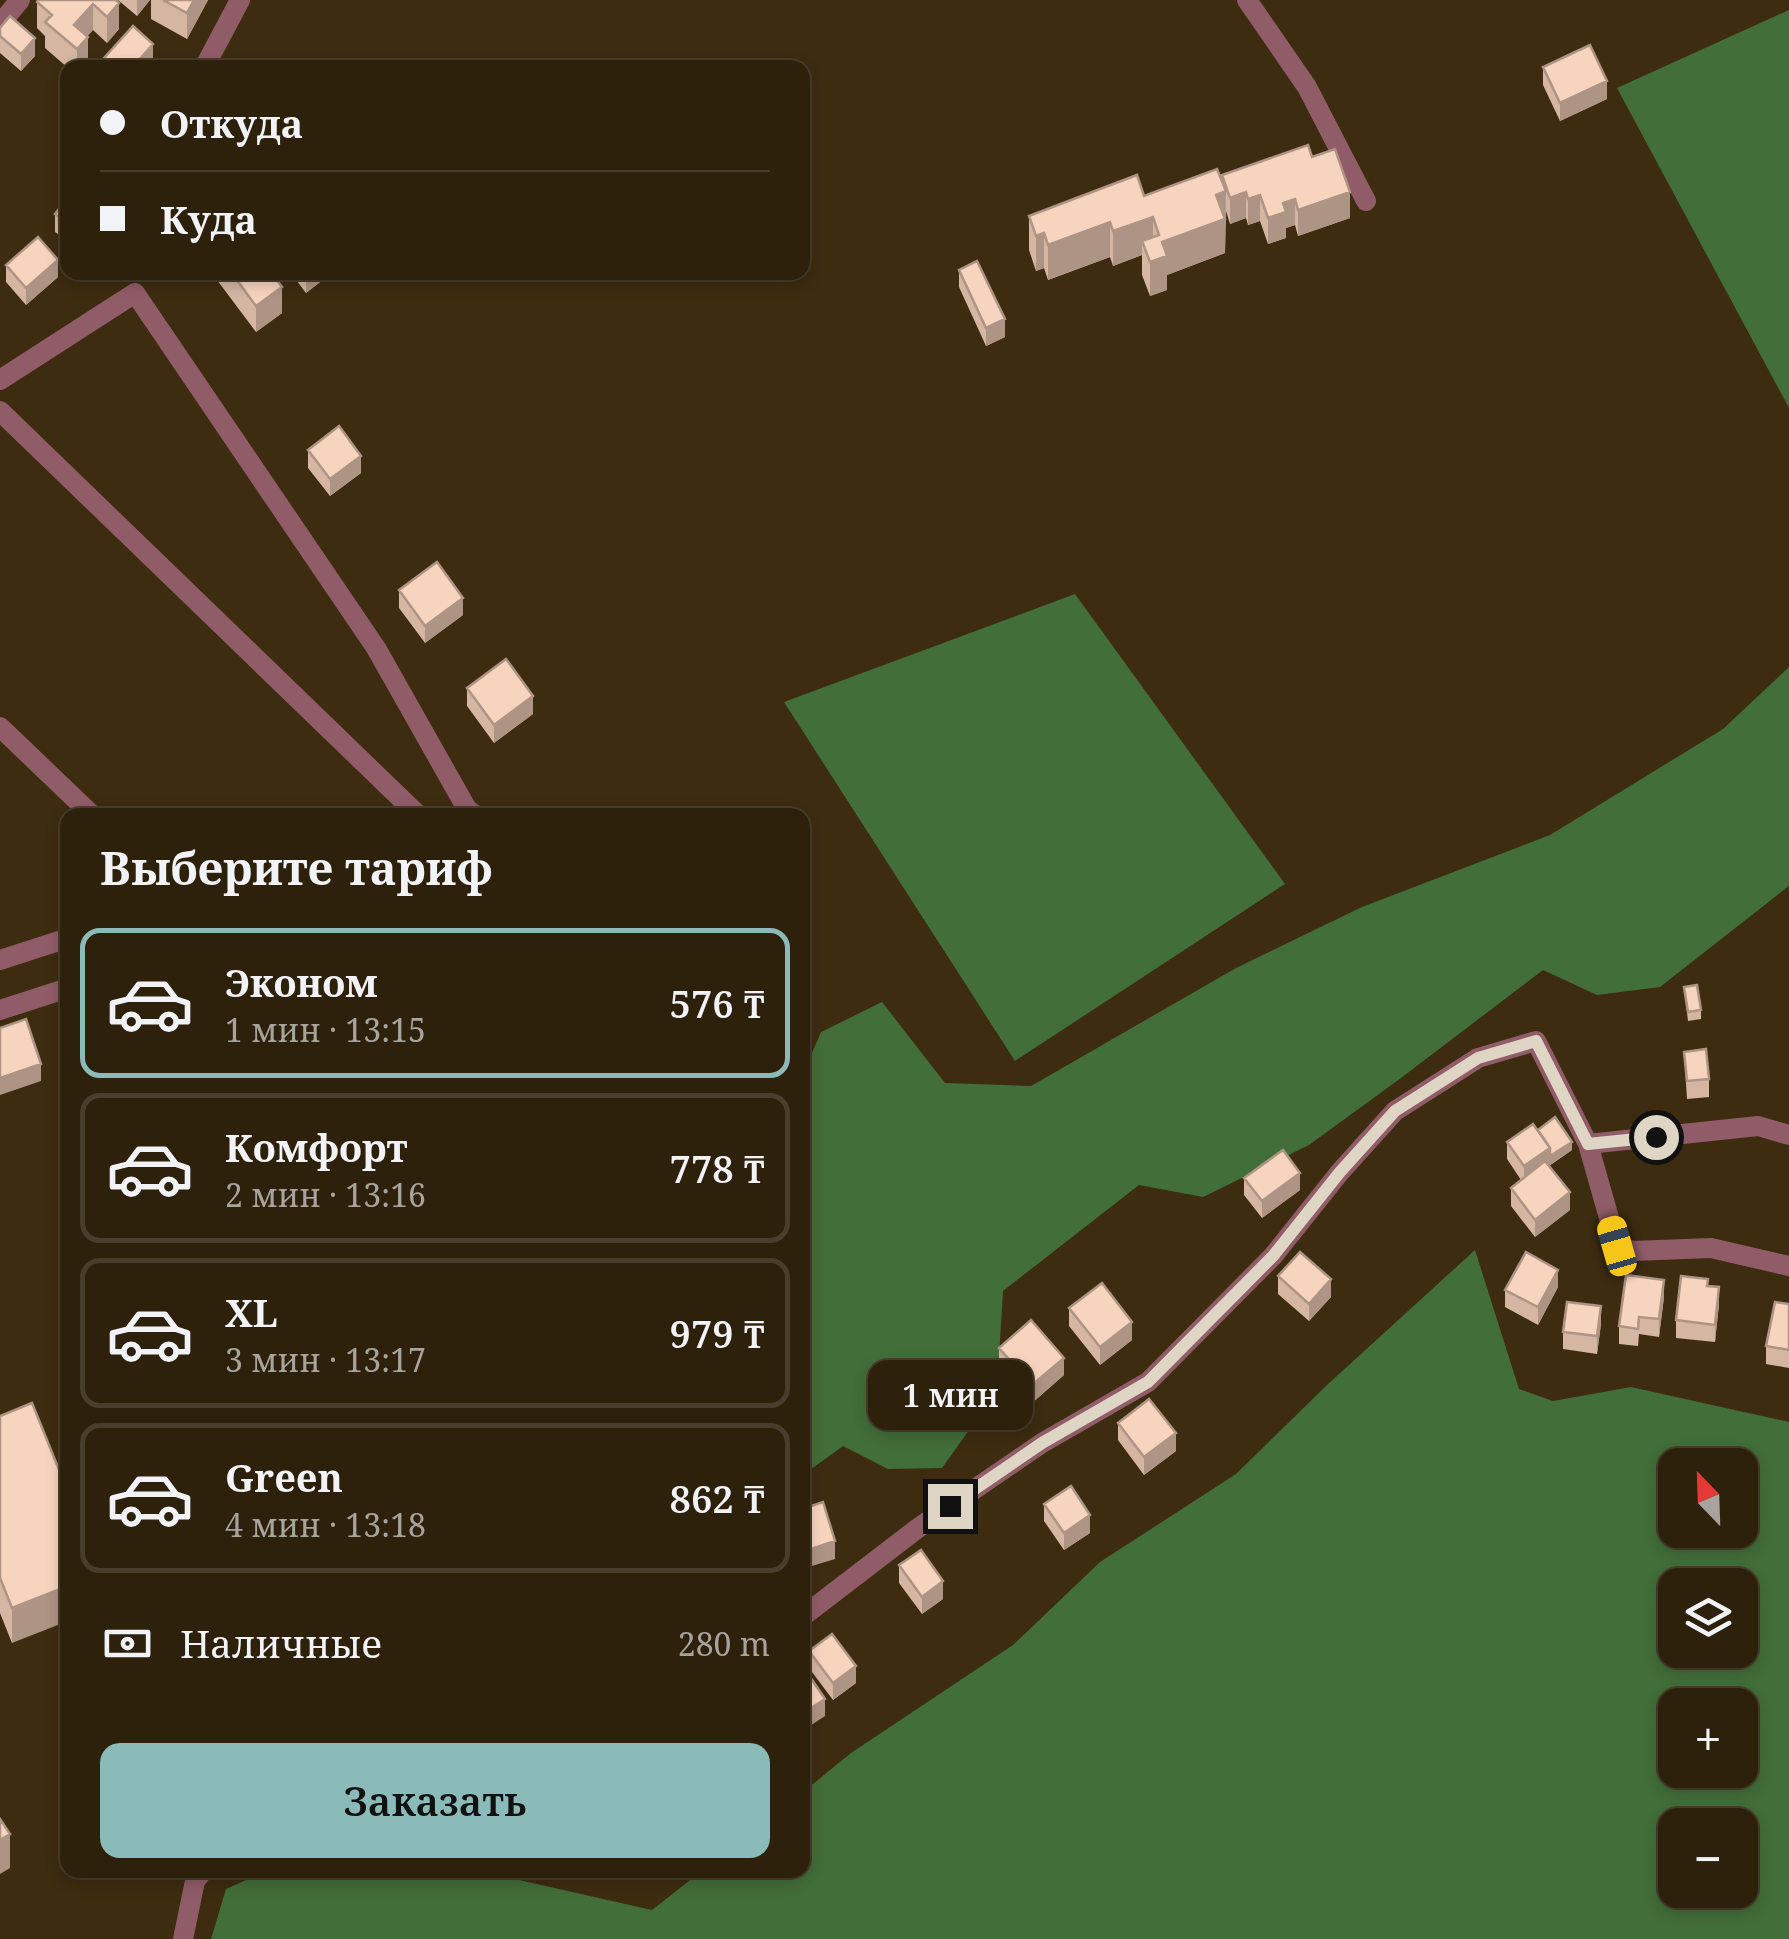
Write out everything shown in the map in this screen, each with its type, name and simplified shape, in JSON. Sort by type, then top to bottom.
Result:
[{"type":"street","points":[[0,24],[20,0]]},
{"type":"street","points":[[208,60],[240,0]]},
{"type":"street","points":[[1247,0],[1306,86],[1366,201]]},
{"type":"street","points":[[0,380],[135,293],[376,648],[460,808]]},
{"type":"street","points":[[0,411],[411,808]]},
{"type":"street","points":[[0,726],[85,808]]},
{"type":"street","points":[[0,960],[60,941]]},
{"type":"street","points":[[0,1010],[60,991]]},
{"type":"street","points":[[810,1611],[918,1528],[1027,1453],[1148,1382],[1273,1256],[1395,1111],[1478,1058],[1536,1041],[1588,1144],[1617,1246],[1632,1251],[1712,1248],[1789,1266]]},
{"type":"street","points":[[1588,1144],[1758,1126],[1789,1135]]},
{"type":"street","points":[[183,1939],[197,1878]]},
{"type":"green space","points":[[1789,10],[1789,408],[1617,88]]},
{"type":"green space","points":[[1075,594],[1285,884],[1015,1061],[784,702]]},
{"type":"green space","points":[[1789,667],[1789,886],[1660,987],[1597,995],[1543,970],[1309,1145],[1203,1197],[1139,1185],[1003,1291],[997,1391],[942,1468],[888,1469],[843,1446],[810,1470],[810,1057],[821,1032],[882,1002],[945,1083],[1031,1086],[1236,968],[1362,907],[1550,835],[1723,729]]},
{"type":"green space","points":[[1475,1250],[1519,1389],[1553,1401],[1631,1387],[1789,1422],[1789,1939],[211,1939],[226,1889],[250,1878],[510,1878],[652,1910],[693,1878],[810,1878],[810,1786],[851,1753],[1013,1645],[1100,1562],[1236,1474]]},
{"type":"building","points":[[38,0],[119,3],[107,17],[93,4],[74,25],[88,37],[77,49],[45,22],[52,15]]},
{"type":"building","points":[[163,0],[194,0],[187,13]]},
{"type":"building","points":[[10,16],[35,38],[21,54],[0,36],[0,28]]},
{"type":"building","points":[[133,26],[153,44],[139,60],[102,60]]},
{"type":"building","points":[[1590,45],[1607,81],[1560,103],[1543,67]]},
{"type":"building","points":[[1308,145],[1312,157],[1335,149],[1350,192],[1298,210],[1295,199],[1283,203],[1286,212],[1268,218],[1260,195],[1248,199],[1246,192],[1230,198],[1222,175]]},
{"type":"building","points":[[1217,169],[1226,191],[1216,195],[1225,219],[1162,242],[1167,256],[1150,262],[1142,241],[1159,235],[1153,217],[1113,231],[1110,222],[1048,245],[1044,233],[1036,236],[1029,216],[1137,175],[1144,196]]},
{"type":"building","points":[[38,237],[58,260],[26,288],[6,265]]},
{"type":"building","points":[[977,261],[1005,319],[986,328],[959,270]]},
{"type":"building","points":[[237,280],[277,280],[282,287],[256,306]]},
{"type":"building","points":[[339,426],[361,456],[330,479],[308,450]]},
{"type":"building","points":[[437,562],[463,598],[425,626],[399,590]]},
{"type":"building","points":[[506,659],[533,696],[494,725],[467,688]]},
{"type":"building","points":[[1697,985],[1701,1010],[1688,1012],[1684,987]]},
{"type":"building","points":[[26,1019],[41,1064],[0,1078],[0,1028]]},
{"type":"building","points":[[1706,1049],[1709,1079],[1687,1081],[1684,1052]]},
{"type":"building","points":[[1555,1117],[1572,1142],[1550,1156],[1550,1148],[1538,1130]]},
{"type":"building","points":[[1533,1124],[1550,1148],[1524,1166],[1507,1142]]},
{"type":"building","points":[[1283,1150],[1300,1173],[1262,1201],[1244,1178]]},
{"type":"building","points":[[1545,1161],[1570,1192],[1535,1220],[1511,1188]]},
{"type":"building","points":[[1300,1252],[1331,1279],[1309,1304],[1278,1276]]},
{"type":"building","points":[[1526,1252],[1558,1270],[1538,1307],[1505,1290]]},
{"type":"building","points":[[1626,1275],[1664,1280],[1659,1319],[1639,1317],[1638,1329],[1619,1326]]},
{"type":"building","points":[[1681,1276],[1708,1279],[1707,1286],[1719,1287],[1715,1325],[1676,1320]]},
{"type":"building","points":[[1102,1283],[1132,1322],[1100,1347],[1069,1308]]},
{"type":"building","points":[[1567,1302],[1601,1306],[1597,1336],[1563,1332]]},
{"type":"building","points":[[1775,1302],[1789,1304],[1789,1350],[1766,1346]]},
{"type":"building","points":[[1031,1320],[1064,1358],[1032,1385],[999,1348]]},
{"type":"building","points":[[1149,1399],[1176,1433],[1144,1457],[1118,1423]]},
{"type":"building","points":[[32,1403],[60,1472],[60,1589],[12,1608],[0,1578],[0,1416]]},
{"type":"building","points":[[1071,1486],[1090,1515],[1064,1533],[1044,1504]]},
{"type":"building","points":[[823,1502],[835,1541],[810,1549],[810,1506]]},
{"type":"building","points":[[921,1550],[943,1581],[922,1597],[899,1565]]},
{"type":"building","points":[[832,1634],[856,1666],[833,1683],[810,1650]]},
{"type":"building","points":[[810,1677],[825,1699],[810,1709]]},
{"type":"building","points":[[0,1819],[10,1834],[0,1840]]},
{"type":"route","points":[[950,1506],[1042,1443],[1148,1382],[1273,1256],[1395,1111],[1478,1058],[1536,1041],[1588,1144],[1656,1137]]}]
